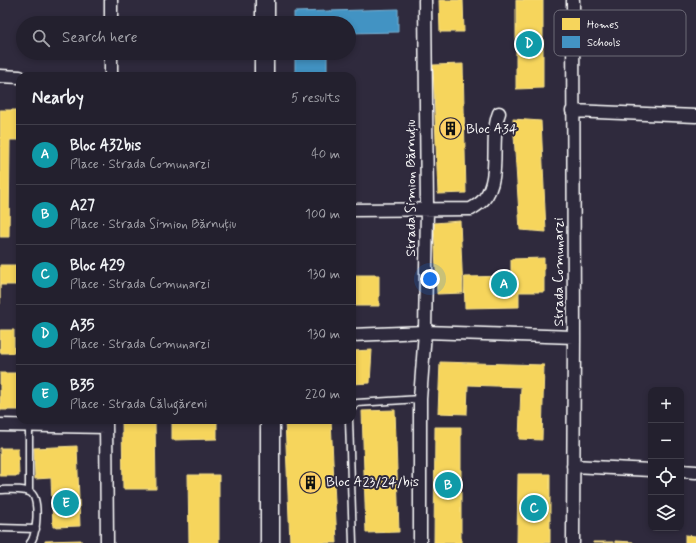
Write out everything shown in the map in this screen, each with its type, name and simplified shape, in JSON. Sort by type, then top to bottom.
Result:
[{"type":"main road","points":[[265,0],[265,16]]},
{"type":"main road","points":[[264,60],[264,72]]},
{"type":"main road","points":[[270,424],[270,543]]},
{"type":"street","points":[[111,0],[111,16]]},
{"type":"street","name":"Strada Simion Bărnuțiu","points":[[420,543],[420,399],[425,332],[427,209],[425,0]]},
{"type":"street","name":"Strada Comunarzi","points":[[573,0],[573,10]]},
{"type":"street","name":"Strada Comunarzi","points":[[572,56],[574,338],[573,543]]},
{"type":"street","points":[[111,60],[111,72]]},
{"type":"street","points":[[0,76],[16,76]]},
{"type":"street","points":[[572,111],[696,116]]},
{"type":"street","points":[[356,210],[471,209],[483,201],[491,187],[495,137],[499,113]]},
{"type":"street","points":[[356,335],[425,332],[574,338]]},
{"type":"street","points":[[0,425],[29,426],[106,424],[107,543]]},
{"type":"street","points":[[574,466],[648,470]]},
{"type":"street","points":[[684,471],[696,472]]},
{"type":"lane","points":[[356,404],[420,399]]},
{"type":"lane","points":[[349,424],[353,543]]},
{"type":"lane","points":[[29,426],[29,492]]},
{"type":"lane","points":[[0,490],[29,492],[34,496],[36,503],[36,529],[32,542],[30,543]]},
{"type":"lane","points":[[0,528],[36,529]]},
{"type":"building: Homes","points":[[439,0],[463,0],[464,32],[440,32]]},
{"type":"building: Homes","points":[[516,0],[543,0],[543,88],[516,89]]},
{"type":"building: Homes","name":"Bloc A34","points":[[463,64],[466,193],[438,194],[433,65]]},
{"type":"building: Homes","points":[[0,110],[16,110],[16,140],[10,140],[9,237],[0,237]]},
{"type":"building: Homes","points":[[513,119],[541,121],[546,232],[520,230]]},
{"type":"building: Homes","points":[[460,221],[463,293],[437,294],[434,223]]},
{"type":"building: Homes","points":[[544,258],[544,292],[519,292],[519,307],[465,308],[464,277],[511,276],[511,259]]},
{"type":"building: Homes","points":[[0,265],[16,265],[16,285],[0,285]]},
{"type":"building: Homes","points":[[356,275],[379,275],[379,306],[356,306]]},
{"type":"building: Homes","points":[[0,330],[14,330],[14,353],[0,353]]},
{"type":"building: Homes","points":[[372,350],[370,383],[356,384],[356,351]]},
{"type":"building: Homes","points":[[440,362],[544,365],[542,440],[519,439],[521,387],[468,385],[467,414],[438,413]]},
{"type":"building: Homes","points":[[0,373],[16,373],[16,410],[0,410]]},
{"type":"building: Homes","points":[[395,410],[399,532],[366,533],[362,411]]},
{"type":"building: Homes","points":[[122,424],[155,424],[156,489],[123,489]]},
{"type":"building: Homes","points":[[172,424],[217,424],[217,439],[172,440]]},
{"type":"building: Homes","name":"Bloc A23/24/bis","points":[[285,424],[331,424],[337,543],[290,543]]},
{"type":"building: Homes","points":[[435,427],[461,427],[461,543],[434,543]]},
{"type":"building: Homes","points":[[77,446],[80,526],[53,527],[51,478],[35,479],[34,448]]},
{"type":"building: Homes","points":[[0,448],[18,448],[19,476],[0,476]]},
{"type":"building: Homes","points":[[518,474],[550,474],[550,543],[517,543]]},
{"type":"building: Homes","points":[[188,475],[219,475],[219,543],[189,543]]},
{"type":"building: Homes","points":[[685,535],[696,536],[696,543],[685,543]]},
{"type":"building: Homes","points":[[81,540],[81,543],[45,543],[45,541]]},
{"type":"building: Homes","points":[[615,541],[633,542],[633,543],[615,543]]},
{"type":"building: Homes","points":[[613,542],[613,543],[593,543]]},
{"type":"building: Schools","points":[[398,9],[398,32],[356,33],[356,16],[294,16],[294,12]]},
{"type":"building: Schools","points":[[295,60],[327,60],[327,72],[295,72]]},
{"type":"place","name":"A35","points":[[529,44]]},
{"type":"place","name":"Bloc A34","points":[[450,129]]},
{"type":"place","name":"Bloc A32bis","points":[[504,284]]},
{"type":"place","name":"Bloc A23/24/bis","points":[[311,482]]},
{"type":"place","name":"A27","points":[[448,485]]},
{"type":"place","name":"B35","points":[[66,503]]},
{"type":"place","name":"Bloc A29","points":[[534,508]]}]
